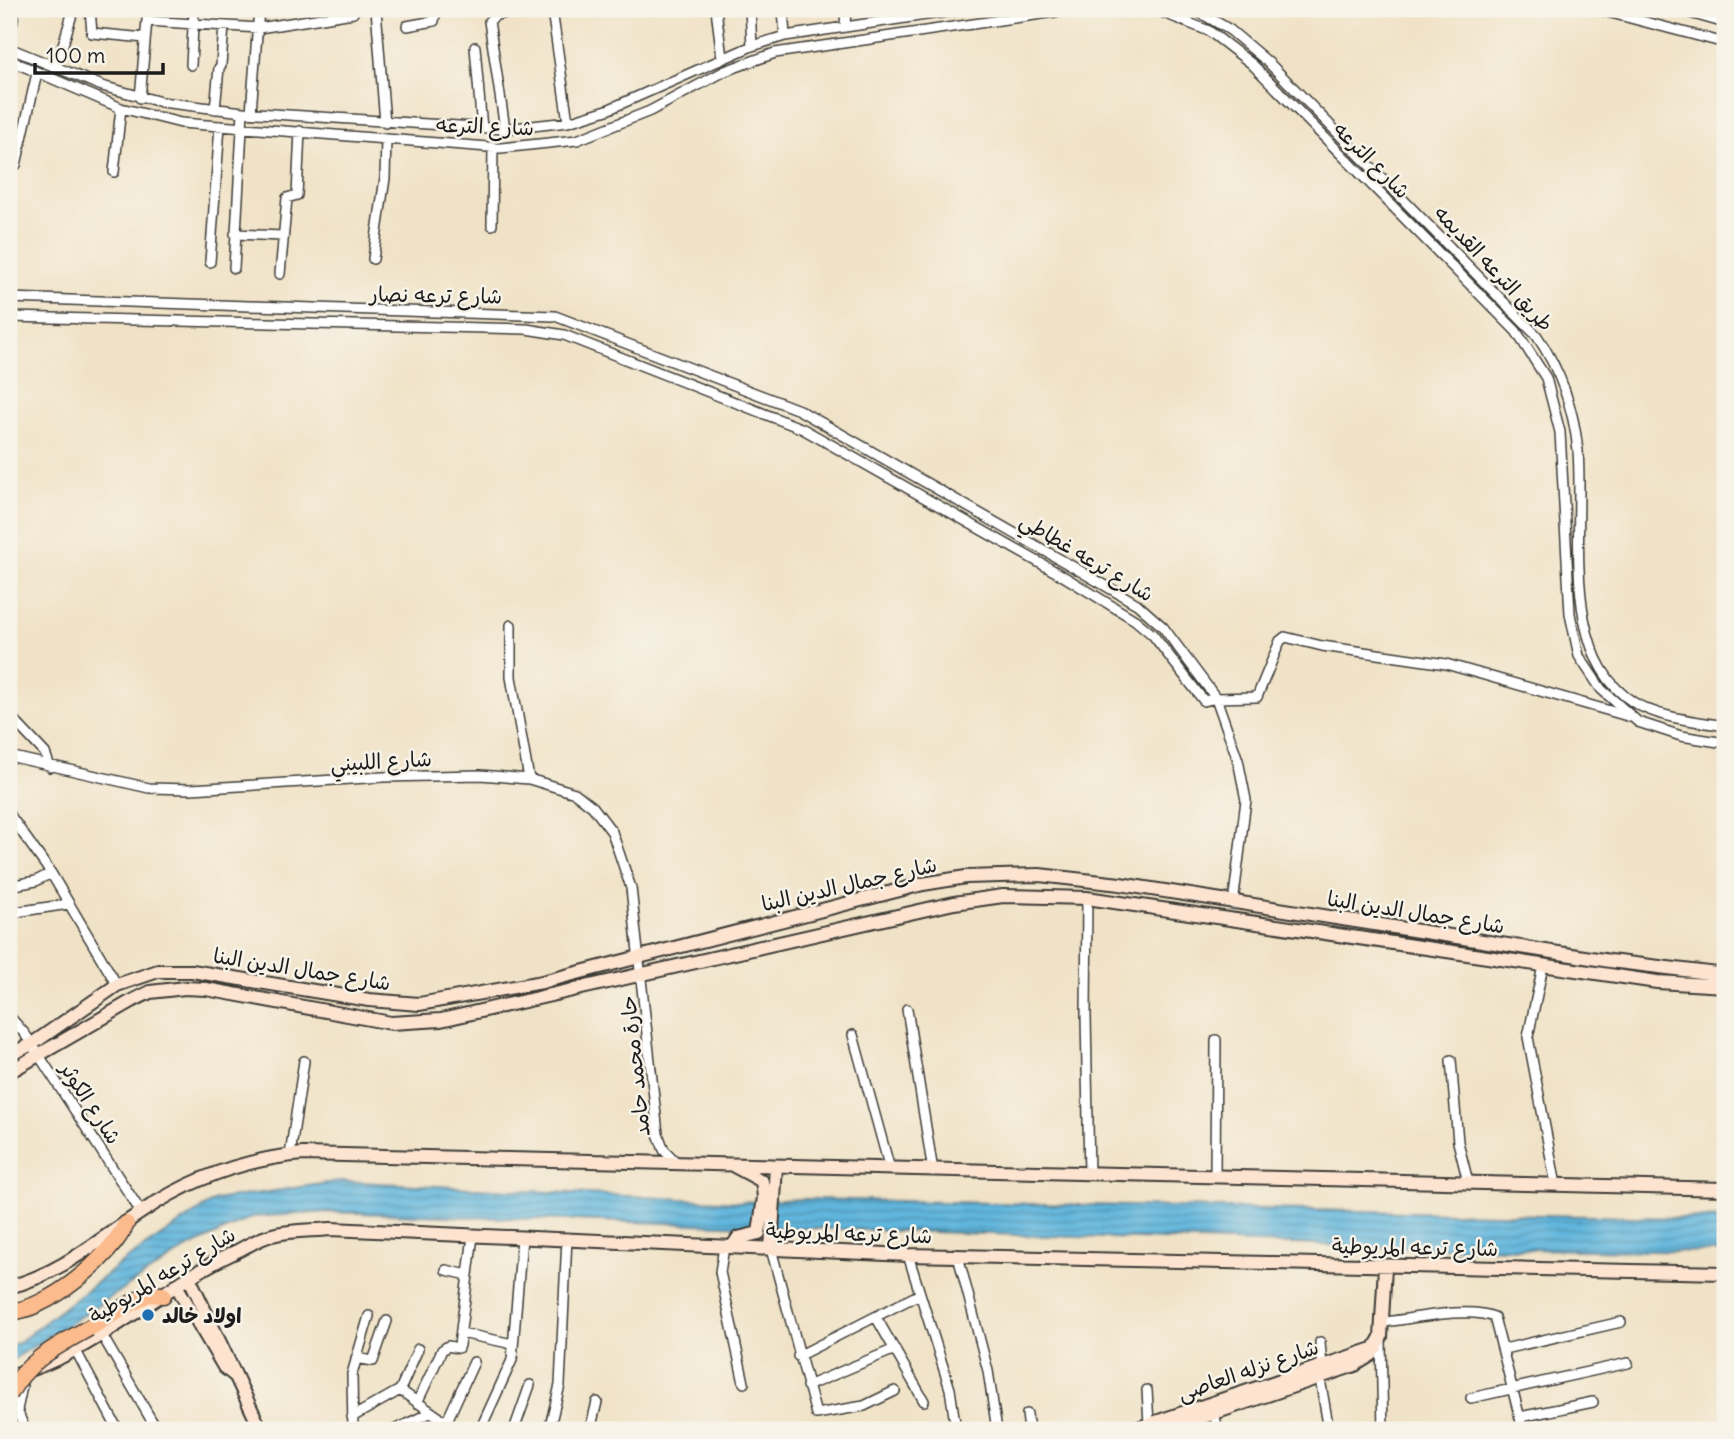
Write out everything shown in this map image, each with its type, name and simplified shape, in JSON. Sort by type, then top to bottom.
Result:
[{"type":"highway","points":[[9,1312],[28,1308],[55,1294],[108,1251],[126,1224]]},
{"type":"highway","points":[[9,1395],[27,1368],[41,1356],[96,1331],[148,1294],[169,1290]]},
{"type":"main road","name":"شارع جمال الدين البنا","points":[[9,1055],[32,1044],[117,985],[158,971],[181,971],[369,1000],[419,1004],[542,982],[884,893],[966,877],[1040,875],[1120,884],[1233,904],[1646,967],[1725,975]]},
{"type":"main road","name":"شارع جمال الدين البنا","points":[[10,1069],[39,1057],[150,992],[206,989],[391,1023],[442,1020],[954,903],[1003,896],[1087,898],[1657,982],[1725,986]]},
{"type":"main road","points":[[9,1286],[54,1271],[77,1259],[141,1212],[170,1195],[239,1164],[290,1155],[336,1153],[933,1171],[1725,1189]]},
{"type":"main road","points":[[734,1165],[742,1173],[761,1181],[771,1249]]},
{"type":"main road","points":[[767,1229],[776,1166]]},
{"type":"main road","name":"شارع ترعه المريوطية","points":[[169,1290],[189,1277],[273,1235],[331,1229],[908,1255],[1725,1273]]},
{"type":"main road","points":[[728,1247],[738,1238],[755,1235],[767,1229]]},
{"type":"main road","points":[[1379,1343],[1384,1322],[1385,1267]]},
{"type":"main road","points":[[189,1277],[232,1362],[234,1375],[261,1430]]},
{"type":"main road","points":[[169,1290],[224,1367],[234,1375]]},
{"type":"main road","name":"شارع ترعه المريوطية","points":[[9,1376],[75,1349],[96,1331]]},
{"type":"main road","name":"شارع نزله العاصى","points":[[1158,1427],[1276,1387],[1356,1365],[1379,1343]]},
{"type":"main road","name":"شارع نزله العاصى","points":[[1132,1430],[1180,1428],[1276,1387]]},
{"type":"street","points":[[9,39],[15,9]]},
{"type":"street","points":[[90,9],[92,33],[145,38]]},
{"type":"street","points":[[140,98],[148,9]]},
{"type":"street","points":[[191,65],[194,9]]},
{"type":"street","points":[[234,268],[241,128],[247,112],[259,28],[259,9]]},
{"type":"street","points":[[376,9],[385,123]]},
{"type":"street","points":[[407,26],[435,21],[436,9]]},
{"type":"street","points":[[505,129],[489,21],[496,12],[526,9]]},
{"type":"street","points":[[716,9],[722,58]]},
{"type":"street","points":[[750,9],[752,46]]},
{"type":"street","points":[[783,9],[785,36]]},
{"type":"street","points":[[845,25],[846,9]]},
{"type":"street","points":[[883,19],[884,9]]},
{"type":"street","name":"شارع الترعه","points":[[9,48],[140,98],[247,112],[505,129],[568,121],[607,110],[722,58],[785,36],[959,9]]},
{"type":"street","name":"شارع الترعه","points":[[10,61],[121,108],[181,123],[492,147],[545,145],[577,140],[650,111],[725,71],[775,53],[1076,9]]},
{"type":"street","name":"شارع الترعه","points":[[1154,9],[1209,31],[1252,64],[1527,345],[1546,378],[1560,432],[1572,631],[1579,656],[1601,689],[1631,717]]},
{"type":"street","name":"طريق الترعه القديمه","points":[[1194,9],[1230,30],[1269,63],[1537,336],[1555,367],[1574,427],[1581,580],[1590,645],[1601,667],[1619,691],[1648,709],[1725,726]]},
{"type":"street","points":[[1596,9],[1725,43]]},
{"type":"street","points":[[1676,9],[1725,23]]},
{"type":"street","points":[[57,68],[73,11]]},
{"type":"street","points":[[147,21],[259,28],[353,13]]},
{"type":"street","points":[[553,17],[568,121]]},
{"type":"street","points":[[215,109],[224,26]]},
{"type":"street","points":[[475,47],[482,129]]},
{"type":"street","points":[[9,74],[10,61]]},
{"type":"street","points":[[16,165],[37,73]]},
{"type":"street","points":[[114,172],[121,108]]},
{"type":"street","points":[[210,262],[220,126]]},
{"type":"street","points":[[280,274],[287,198],[297,195],[300,131]]},
{"type":"street","points":[[373,259],[385,178],[386,139]]},
{"type":"street","points":[[492,147],[492,225]]},
{"type":"street","points":[[235,234],[283,236]]},
{"type":"street","name":"شارع ترعه نصار","points":[[9,298],[555,316],[782,402],[839,432]]},
{"type":"street","name":"شارع ترعه نصار","points":[[9,317],[538,330],[589,343],[788,422],[831,445]]},
{"type":"street","points":[[720,395],[727,381]]},
{"type":"street","name":"شارع ترعه غطاطي","points":[[839,432],[1137,604],[1163,627],[1216,698],[1238,760],[1246,794],[1233,904]]},
{"type":"street","name":"شارع ترعه غطاطي","points":[[831,445],[1135,620],[1165,648],[1202,701],[1216,698]]},
{"type":"street","points":[[1569,580],[1581,580]]},
{"type":"street","points":[[511,625],[511,677],[529,779]]},
{"type":"street","points":[[1216,698],[1257,697],[1280,640],[1285,637],[1322,646],[1446,664],[1631,717],[1658,730],[1725,743]]},
{"type":"street","points":[[9,715],[45,753],[50,767]]},
{"type":"street","name":"شارع اللبيني","points":[[9,756],[124,784],[163,789],[383,777],[480,775],[529,779],[575,793],[593,807],[612,832],[631,888],[639,956]]},
{"type":"street","points":[[9,814],[51,873],[117,985]]},
{"type":"street","points":[[10,885],[36,881],[51,873]]},
{"type":"street","points":[[1087,898],[1086,1015],[1090,1175]]},
{"type":"street","points":[[9,913],[69,904]]},
{"type":"street","name":"حارة محمد حامد","points":[[639,956],[658,1134],[664,1150],[680,1164]]},
{"type":"street","points":[[1543,966],[1528,1037],[1556,1185]]},
{"type":"street","points":[[907,1009],[933,1171]]},
{"type":"street","name":"شارع الكوثر","points":[[9,1016],[32,1044],[141,1212]]},
{"type":"street","points":[[853,1035],[890,1169]]},
{"type":"street","points":[[1215,1176],[1216,1040]]},
{"type":"street","points":[[1451,1060],[1455,1115],[1468,1182]]},
{"type":"street","points":[[290,1155],[304,1061]]},
{"type":"street","points":[[417,1403],[442,1350],[448,1346],[458,1348],[473,1236]]},
{"type":"street","points":[[480,1430],[502,1377],[510,1366],[522,1237]]},
{"type":"street","points":[[549,1430],[560,1385],[567,1238]]},
{"type":"street","points":[[728,1247],[720,1272],[744,1383]]},
{"type":"street","points":[[771,1249],[798,1356],[816,1414],[864,1406],[895,1391]]},
{"type":"street","points":[[908,1255],[950,1389],[956,1430]]},
{"type":"street","points":[[958,1256],[988,1371],[997,1430]]},
{"type":"street","points":[[446,1270],[468,1275]]},
{"type":"street","points":[[798,1356],[920,1294]]},
{"type":"street","points":[[353,1430],[352,1374],[369,1315]]},
{"type":"street","points":[[1384,1322],[1446,1315],[1490,1315],[1497,1322],[1523,1430]]},
{"type":"street","points":[[876,1317],[924,1401]]},
{"type":"street","points":[[356,1358],[373,1361],[387,1321]]},
{"type":"street","points":[[1504,1349],[1620,1322]]},
{"type":"street","points":[[96,1331],[157,1430]]},
{"type":"street","points":[[461,1333],[513,1344]]},
{"type":"street","points":[[1320,1342],[1321,1373],[1329,1430]]},
{"type":"street","points":[[1379,1343],[1383,1430]]},
{"type":"street","points":[[75,1349],[118,1430]]},
{"type":"street","points":[[352,1417],[400,1390],[418,1349]]},
{"type":"street","points":[[807,1386],[895,1349]]},
{"type":"street","points":[[446,1423],[474,1362]]},
{"type":"street","points":[[1471,1398],[1628,1363]]},
{"type":"street","points":[[24,1430],[17,1410],[17,1399],[20,1388],[35,1367]]},
{"type":"street","points":[[514,1430],[530,1385]]},
{"type":"street","points":[[400,1390],[457,1430]]},
{"type":"street","points":[[1147,1390],[1158,1427]]},
{"type":"street","points":[[590,1430],[597,1402]]},
{"type":"street","points":[[1520,1417],[1592,1402]]},
{"type":"street","points":[[394,1430],[430,1413]]},
{"type":"street","points":[[1027,1414],[1029,1430]]},
{"type":"street","points":[[1215,1414],[1217,1430]]},
{"type":"water","points":[[341,1181],[739,1202],[806,1199],[1725,1219],[1725,1252],[1385,1247],[328,1212],[252,1217],[186,1249],[9,1362],[9,1346],[18,1343],[120,1264],[215,1200]]},
{"type":"place","name":"اولاد خالد","points":[[148,1315]]}]
